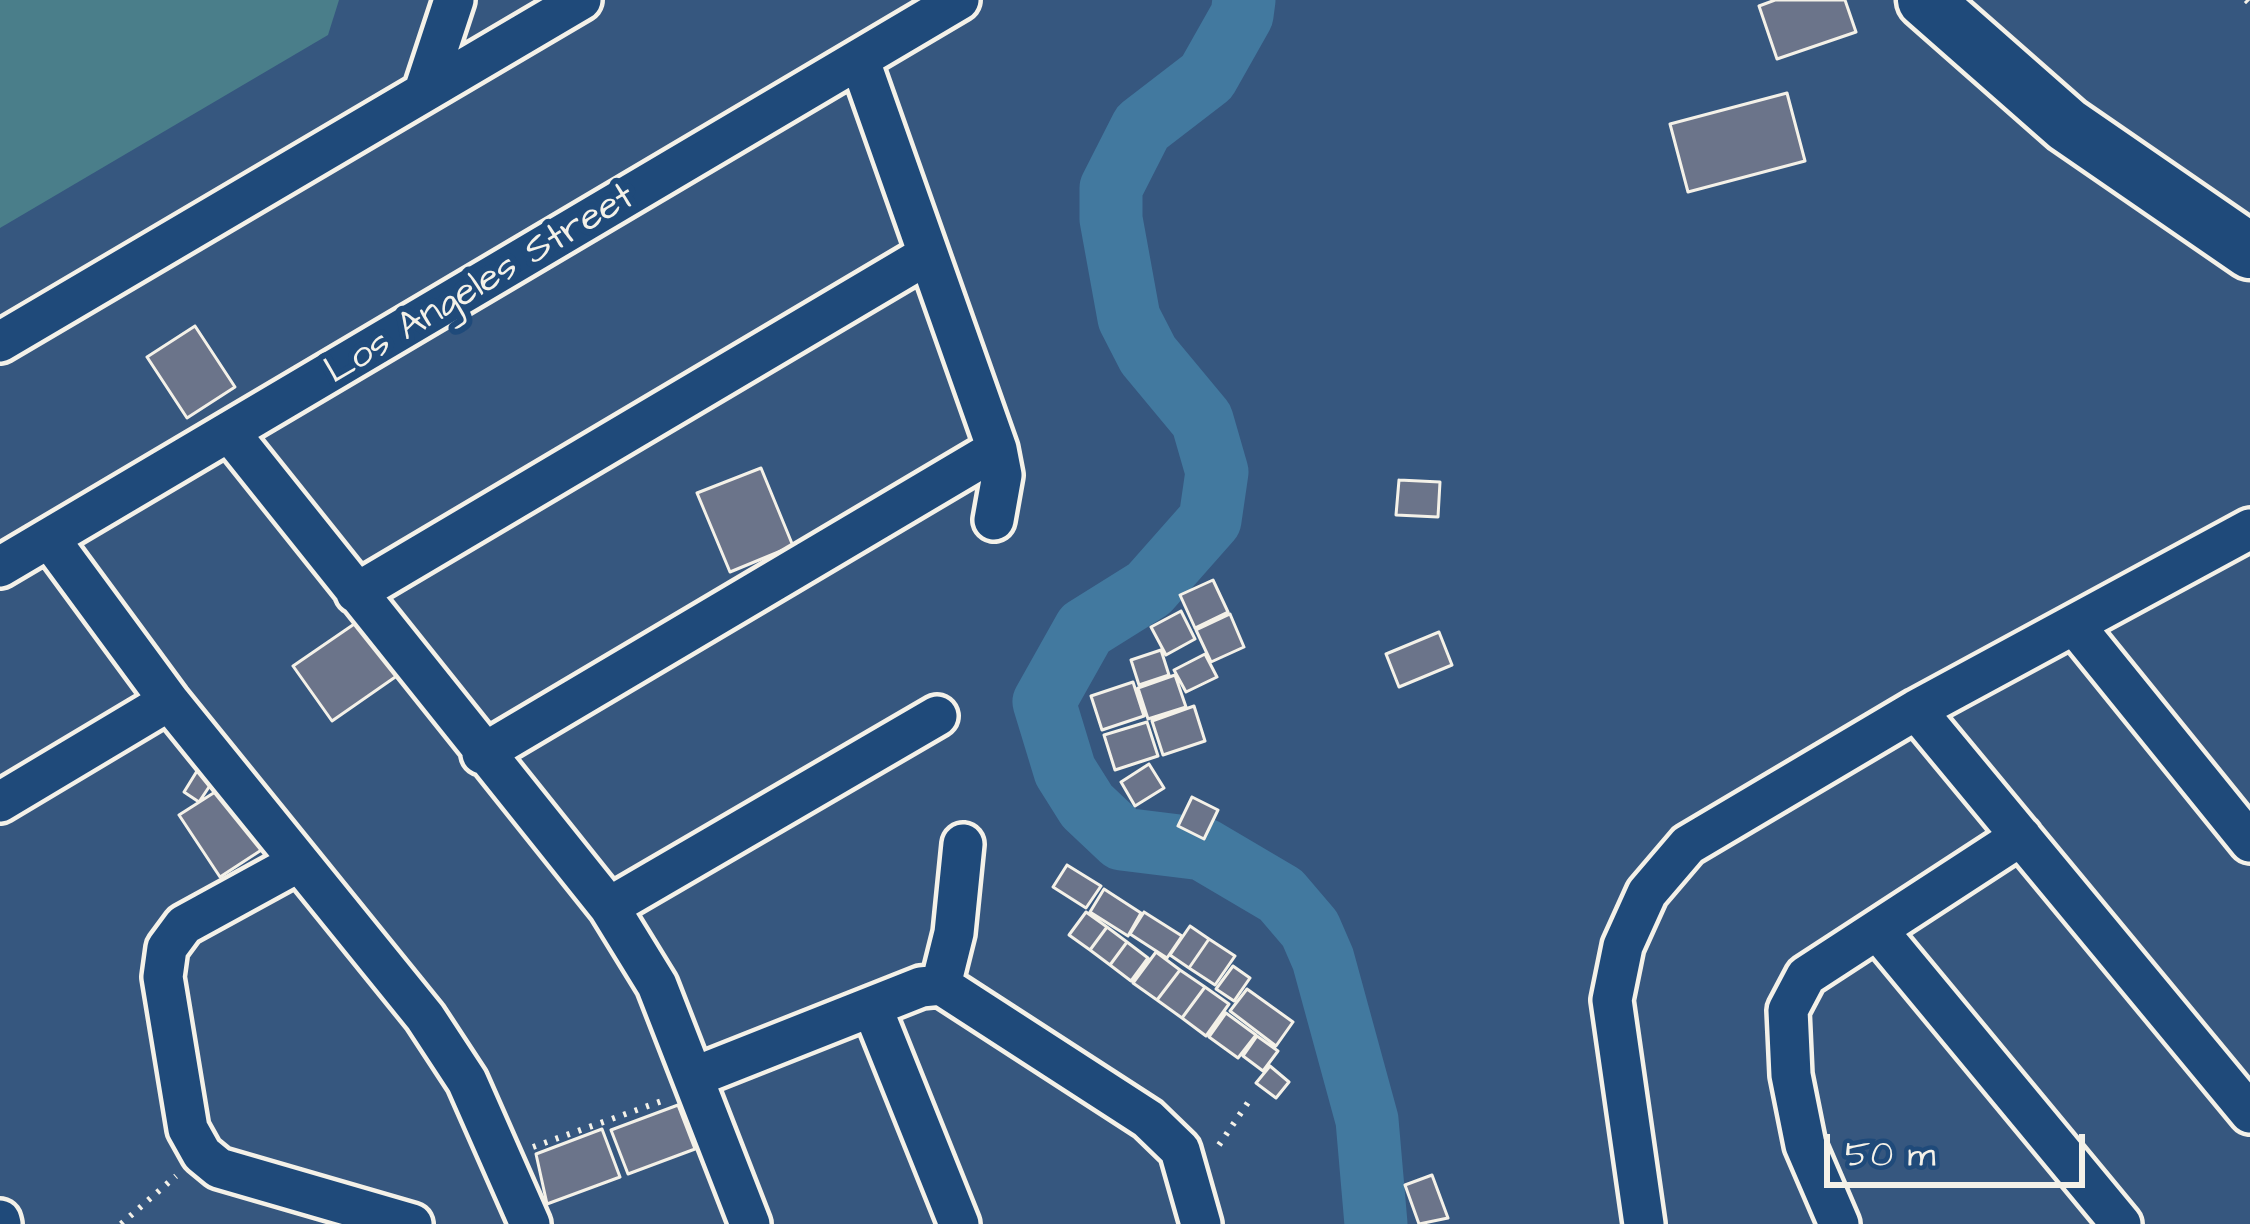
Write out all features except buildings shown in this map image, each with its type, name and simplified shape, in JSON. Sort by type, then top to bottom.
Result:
[{"type":"street","points":[[425,88],[454,0]]},
{"type":"street","points":[[0,342],[581,0]]},
{"type":"street","name":"Los Angeles Street","points":[[0,567],[958,0]]},
{"type":"street","points":[[1924,0],[2067,125],[2250,251]]},
{"type":"street","points":[[860,62],[997,449],[1002,475],[994,520]]},
{"type":"street","points":[[356,593],[927,255]]},
{"type":"street","points":[[230,434],[609,907],[657,985],[750,1224]]},
{"type":"street","points":[[482,754],[997,449]]},
{"type":"street","points":[[49,538],[169,701],[425,1017],[467,1081],[530,1224]]},
{"type":"street","points":[[1644,1224],[1612,1000],[1623,946],[1647,893],[1688,845],[1916,710],[2244,543]]},
{"type":"street","points":[[2076,627],[2250,842]]},
{"type":"street","points":[[0,802],[169,701]]},
{"type":"street","points":[[1916,710],[2250,1113]]},
{"type":"street","points":[[609,907],[937,716]]},
{"type":"street","points":[[1843,1221],[1804,1145],[1791,1075],[1788,1010],[1806,976],[2021,836]]},
{"type":"street","points":[[941,985],[954,933],[963,844]]},
{"type":"street","points":[[299,862],[184,925],[166,948],[163,976],[188,1129],[202,1154],[219,1168],[412,1224]]},
{"type":"street","points":[[1879,932],[2121,1224]]},
{"type":"street","points":[[697,1083],[872,1006],[921,987],[941,985],[1148,1119],[1180,1150],[1202,1224]]},
{"type":"street","points":[[872,1006],[959,1224]]},
{"type":"path","points":[[503,1157],[697,1083]]},
{"type":"path","points":[[1193,1183],[1249,1101]]},
{"type":"path","points":[[122,1224],[202,1154]]},
{"type":"green space","points":[[0,0],[339,0],[328,35],[0,228]]},
{"type":"waterway","points":[[1244,0],[1242,15],[1207,77],[1142,127],[1111,188],[1111,219],[1129,318],[1148,355],[1202,420],[1217,472],[1210,520],[1149,589],[1085,629],[1044,702],[1065,771],[1087,806],[1122,839],[1203,849],[1281,895],[1310,929],[1323,959],[1367,1120],[1376,1224]]}]
